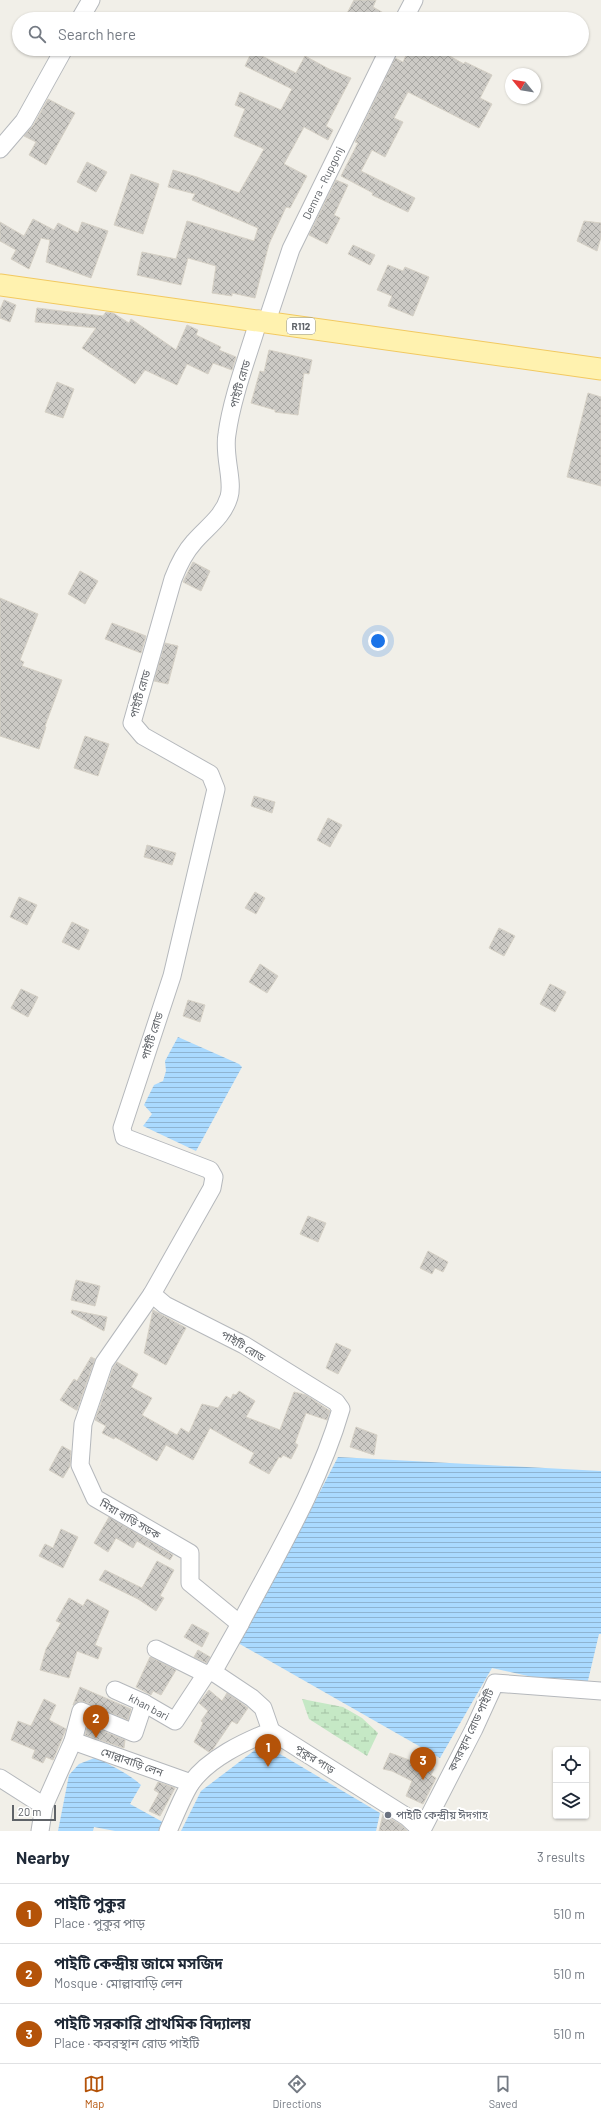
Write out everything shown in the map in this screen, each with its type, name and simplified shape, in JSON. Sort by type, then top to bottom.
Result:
[{"type":"main road","name":"R112","points":[[0,285],[102,300],[263,320],[601,369]]},
{"type":"street","points":[[84,12],[91,0]]},
{"type":"street","points":[[408,12],[414,0]]},
{"type":"street","points":[[0,149],[24,121],[60,56]]},
{"type":"street","name":"Demra - Rupgonj","points":[[263,320],[291,249],[386,56]]},
{"type":"street","name":"পাইটি রোড","points":[[210,1673],[240,1624],[311,1489],[334,1434],[340,1409],[336,1402],[244,1345],[165,1305],[152,1294],[212,1188],[214,1178],[210,1170],[124,1137],[122,1128],[172,976],[216,789],[210,774],[143,736],[132,723],[173,579],[182,558],[193,542],[218,519],[230,496],[231,487],[225,454],[226,434],[263,320]]},
{"type":"street","name":"মিয়া বাড়ি সড়ক","points":[[152,1294],[104,1363],[83,1424],[80,1465],[94,1498],[190,1553],[190,1583],[240,1624]]},
{"type":"street","points":[[156,1648],[210,1673],[252,1698],[263,1708],[271,1731],[237,1745],[207,1768],[191,1783],[168,1831]]},
{"type":"street","name":"khan bari","points":[[115,1690],[175,1721],[210,1673]]},
{"type":"street","name":"কবরস্থান রোড পাইটি","points":[[422,1830],[474,1729],[494,1683],[601,1691]]},
{"type":"street","points":[[40,1831],[44,1806],[73,1741],[81,1711],[134,1733],[144,1704]]},
{"type":"street","name":"পুকুর পাড়","points":[[271,1731],[407,1817],[422,1830]]},
{"type":"street","name":"মোল্লাবাড়ি লেন","points":[[73,1741],[191,1783]]},
{"type":"street","points":[[0,1778],[44,1806]]},
{"type":"green space","points":[[302,1699],[343,1707],[362,1718],[378,1733],[367,1756],[309,1719]]},
{"type":"water","points":[[178,1037],[239,1064],[242,1067],[196,1151],[143,1126],[152,1114],[144,1105],[154,1085],[163,1081],[166,1071],[165,1061]]},
{"type":"water","points":[[338,1457],[601,1471],[601,1634],[599,1634],[586,1689],[492,1668],[440,1758],[238,1643],[283,1563]]},
{"type":"water","points":[[263,1744],[380,1813],[376,1831],[181,1831],[201,1791]]},
{"type":"water","points":[[97,1757],[141,1785],[130,1804],[170,1826],[168,1831],[115,1831],[94,1827],[93,1831],[58,1831],[69,1775],[79,1764]]},
{"type":"building","points":[[354,0],[376,0],[373,7],[382,12],[348,12]]},
{"type":"building","points":[[250,56],[262,56],[296,73],[305,56],[329,69],[351,78],[326,126],[333,130],[328,140],[304,127],[284,164],[307,176],[290,208],[286,207],[269,244],[255,298],[232,293],[232,296],[212,293],[216,266],[188,258],[181,285],[137,275],[142,252],[176,259],[187,221],[254,241],[258,228],[192,200],[195,194],[168,187],[173,170],[197,177],[239,193],[264,149],[234,136],[245,109],[235,105],[240,92],[281,110],[292,89],[245,66]]},
{"type":"building","points":[[406,56],[450,56],[464,64],[465,62],[492,75],[480,98],[492,104],[479,128],[408,92],[394,118],[403,122],[385,157],[372,150],[361,171],[415,198],[408,212],[372,195],[373,193],[341,176],[358,143],[355,142],[395,58],[403,62]]},
{"type":"building","points":[[48,99],[75,113],[46,165],[29,155],[36,142],[24,136],[33,126]]},
{"type":"building","points":[[87,162],[107,172],[96,192],[77,182]]},
{"type":"building","points":[[131,174],[159,184],[143,234],[114,225]]},
{"type":"building","points":[[336,180],[348,185],[334,215],[340,218],[327,244],[309,235]]},
{"type":"building","points":[[33,219],[54,230],[58,223],[78,233],[82,222],[108,231],[91,278],[46,262],[50,240],[41,238],[29,269],[11,259],[16,250],[0,241],[0,222],[24,236]]},
{"type":"building","points":[[584,221],[601,223],[601,237],[597,251],[577,241]]},
{"type":"building","points":[[353,245],[375,255],[370,265],[348,254]]},
{"type":"building","points":[[388,265],[403,271],[405,267],[429,277],[413,316],[388,306],[392,296],[377,290]]},
{"type":"building","points":[[4,300],[16,305],[10,322],[0,318],[0,310]]},
{"type":"building","points":[[37,308],[103,316],[106,312],[113,313],[129,323],[131,319],[176,350],[187,325],[198,330],[196,335],[221,347],[219,350],[236,357],[232,370],[213,363],[208,374],[187,364],[177,385],[145,370],[135,384],[82,348],[96,328],[35,322]]},
{"type":"building","points":[[269,350],[312,360],[309,374],[304,373],[298,415],[275,412],[275,410],[251,403],[260,371],[264,372]]},
{"type":"building","points":[[57,382],[74,389],[63,418],[45,412]]},
{"type":"building","points":[[588,393],[601,397],[601,486],[567,477]]},
{"type":"building","points":[[193,562],[210,571],[201,591],[183,582]]},
{"type":"building","points":[[80,571],[98,581],[85,604],[68,594]]},
{"type":"building","points":[[0,598],[38,614],[20,660],[24,662],[22,666],[62,680],[45,726],[46,727],[39,749],[0,736]]},
{"type":"building","points":[[112,623],[146,636],[141,653],[105,639]]},
{"type":"building","points":[[165,643],[178,646],[168,684],[154,681]]},
{"type":"building","points":[[85,736],[109,744],[98,776],[74,768]]},
{"type":"building","points":[[254,796],[275,802],[272,813],[251,806]]},
{"type":"building","points":[[328,818],[342,825],[330,847],[317,840]]},
{"type":"building","points":[[147,845],[176,853],[172,865],[144,857]]},
{"type":"building","points":[[255,892],[265,898],[256,914],[245,908]]},
{"type":"building","points":[[19,897],[37,905],[27,925],[10,917]]},
{"type":"building","points":[[72,922],[89,930],[79,950],[62,942]]},
{"type":"building","points":[[499,928],[515,936],[504,956],[489,948]]},
{"type":"building","points":[[260,964],[278,976],[267,993],[249,982]]},
{"type":"building","points":[[550,984],[566,992],[555,1012],[540,1004]]},
{"type":"building","points":[[21,989],[38,997],[28,1017],[11,1008]]},
{"type":"building","points":[[188,1000],[205,1005],[200,1022],[183,1016]]},
{"type":"building","points":[[308,1216],[326,1223],[318,1242],[300,1234]]},
{"type":"building","points":[[428,1251],[448,1262],[443,1272],[435,1268],[432,1274],[420,1268]]},
{"type":"building","points":[[76,1280],[100,1286],[95,1306],[71,1300]]},
{"type":"building","points":[[72,1310],[107,1317],[104,1331],[71,1313]]},
{"type":"building","points":[[153,1310],[186,1328],[166,1365],[144,1353]]},
{"type":"building","points":[[336,1343],[351,1350],[338,1374],[326,1368]]},
{"type":"building","points":[[91,1357],[95,1359],[76,1410],[60,1400],[74,1379],[77,1381]]},
{"type":"building","points":[[117,1362],[138,1374],[131,1387],[152,1398],[142,1415],[177,1435],[181,1428],[189,1433],[202,1404],[218,1408],[226,1396],[231,1399],[233,1394],[236,1395],[239,1391],[255,1401],[246,1417],[280,1430],[294,1392],[306,1395],[330,1411],[327,1420],[306,1413],[295,1443],[298,1445],[291,1459],[283,1455],[281,1458],[279,1457],[269,1474],[249,1463],[254,1453],[210,1428],[193,1460],[166,1445],[157,1461],[115,1437],[114,1439],[102,1433],[106,1426],[95,1420],[113,1368]]},
{"type":"building","points":[[356,1427],[377,1435],[374,1455],[350,1447]]},
{"type":"building","points":[[62,1446],[71,1451],[70,1466],[63,1478],[49,1470]]},
{"type":"building","points":[[109,1517],[173,1555],[170,1560],[137,1541],[133,1548],[116,1538],[108,1552],[94,1543]]},
{"type":"building","points":[[61,1529],[78,1537],[63,1568],[39,1556],[45,1544],[53,1548]]},
{"type":"building","points":[[157,1561],[174,1570],[160,1596],[164,1598],[156,1611],[138,1599],[99,1580],[105,1570],[142,1588]]},
{"type":"building","points":[[69,1598],[83,1606],[87,1599],[109,1611],[95,1645],[102,1648],[98,1659],[77,1651],[69,1678],[40,1670],[46,1649],[61,1623],[56,1621]]},
{"type":"building","points":[[192,1624],[209,1633],[202,1647],[184,1637]]},
{"type":"building","points":[[198,1650],[210,1657],[207,1663],[194,1657]]},
{"type":"building","points":[[150,1657],[176,1670],[161,1695],[153,1691],[151,1695],[136,1687]]},
{"type":"building","points":[[80,1687],[131,1709],[128,1720],[85,1702],[79,1701],[73,1705]]},
{"type":"building","points":[[209,1690],[222,1701],[227,1693],[248,1708],[237,1724],[232,1721],[213,1749],[209,1752],[194,1742],[203,1723],[201,1721],[208,1711],[199,1703]]},
{"type":"building","points":[[44,1699],[56,1705],[49,1720],[66,1729],[53,1760],[46,1757],[43,1763],[32,1758],[35,1750],[11,1740],[18,1721],[31,1726]]},
{"type":"building","points":[[88,1725],[125,1740],[124,1748],[85,1735]]},
{"type":"building","points":[[390,1753],[434,1769],[431,1775],[436,1778],[423,1804],[406,1796],[412,1781],[392,1771],[383,1769]]},
{"type":"building","points":[[158,1782],[175,1788],[160,1816],[149,1811],[159,1793],[154,1790]]},
{"type":"building","name":"পাইটি কেন্দ্রীয় ঈদগাহ","points":[[383,1814],[401,1825],[407,1831],[379,1831]]},
{"type":"place","name":"পাইটি কেন্দ্রীয় জামে মসজিদ","points":[[96,1738]]},
{"type":"place","name":"পাইটি পুকুর","points":[[268,1767]]},
{"type":"place","name":"পাইটি সরকারি প্রাথমিক বিদ্যালয়","points":[[423,1780]]},
{"type":"place","name":"পাইটি কেন্দ্রীয় ঈদগাহ","points":[[388,1815]]}]
